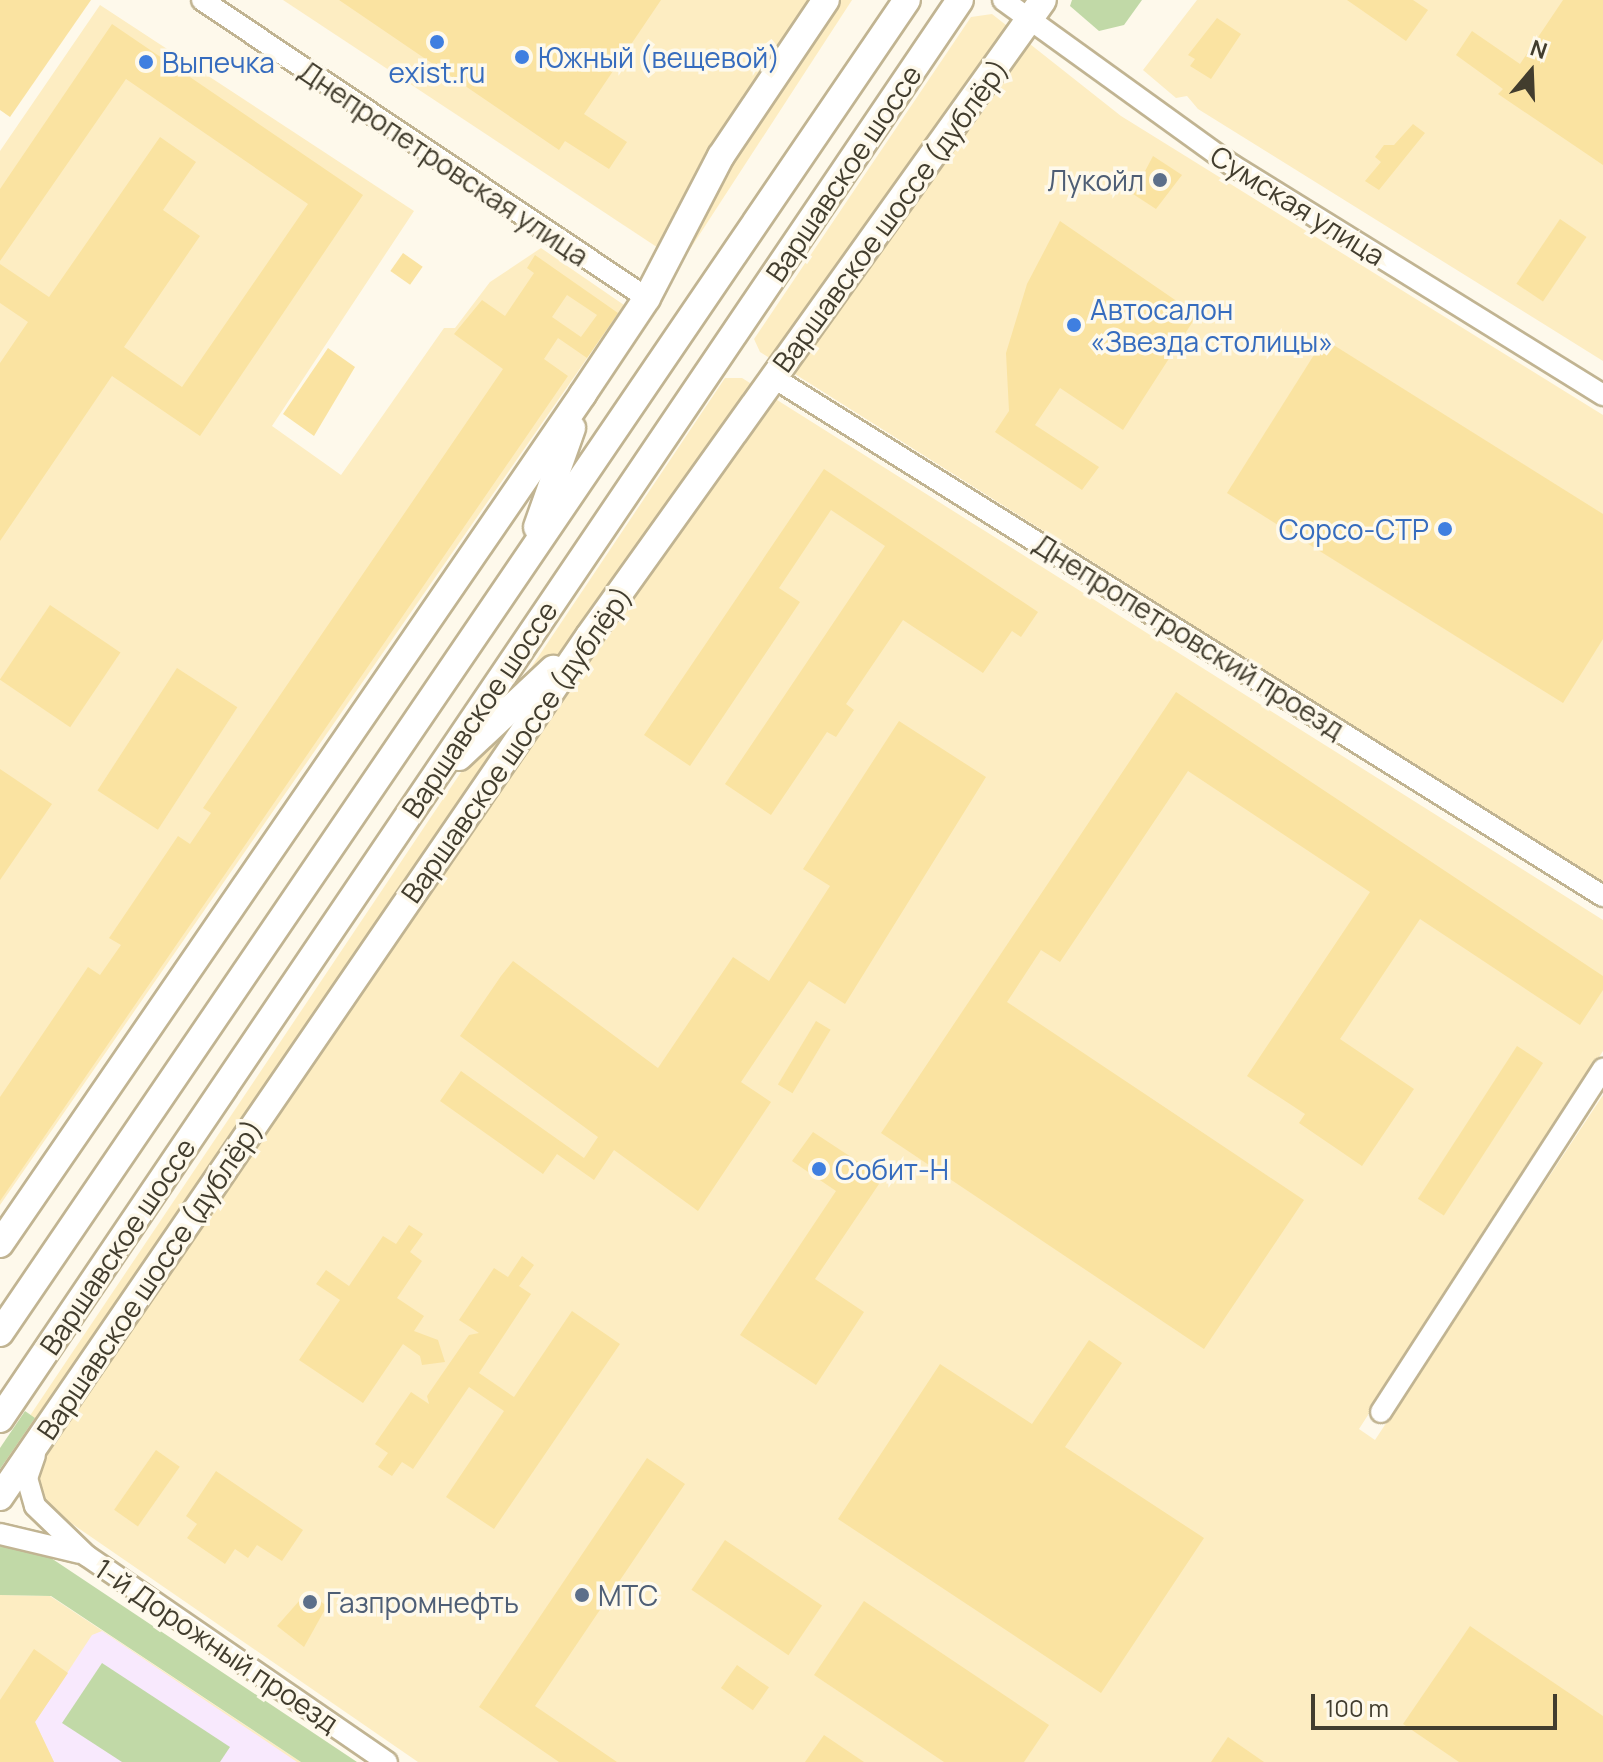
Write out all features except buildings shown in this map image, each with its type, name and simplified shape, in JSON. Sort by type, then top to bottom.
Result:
[{"type":"main road","points":[[0,1244],[647,298],[721,156],[826,0]]},
{"type":"main road","name":"Варшавское шоссе","points":[[0,1333],[907,0]]},
{"type":"main road","name":"Варшавское шоссе","points":[[0,1419],[960,0]]},
{"type":"main road","name":"Варшавское шоссе (дублёр)","points":[[0,1497],[589,636],[1036,11]]},
{"type":"main road","points":[[526,560],[583,394]]},
{"type":"main road","points":[[424,790],[589,636]]},
{"type":"street","name":"Днепропетровская улица","points":[[202,0],[647,298]]},
{"type":"street","name":"Сумская улица","points":[[1003,0],[1036,11],[1232,165],[1603,395]]},
{"type":"street","name":"Днепропетровский проезд","points":[[774,378],[1603,896]]},
{"type":"street","points":[[1381,1412],[1603,1069]]},
{"type":"street","points":[[48,1426],[27,1490],[35,1506],[87,1556]]},
{"type":"street","points":[[0,1534],[87,1556]]},
{"type":"street","name":"1-й Дорожный проезд","points":[[87,1556],[387,1762]]},
{"type":"shaded area","points":[[283,0],[852,0],[681,263]]},
{"type":"shaded area","points":[[1197,0],[1603,0],[1603,361],[1198,109],[1187,96],[1176,98],[1143,70]]},
{"type":"shaded area","points":[[100,5],[414,211],[272,426],[341,475],[444,328],[455,328],[490,282],[541,248],[624,305],[0,1205],[0,151]]},
{"type":"shaded area","points":[[992,14],[1121,116],[1603,415],[1603,884],[760,352],[754,339],[971,17]]},
{"type":"shaded area","points":[[725,378],[742,378],[1603,920],[1603,1051],[1359,1429],[1375,1440],[1603,1095],[1603,1762],[418,1762],[7,1479],[5,1460],[15,1438]]},
{"type":"shaded area","points":[[0,1595],[50,1596],[301,1762],[0,1762]]},
{"type":"shaded area","points":[[102,1631],[297,1762],[54,1762],[35,1722],[92,1635]]},
{"type":"green space","points":[[1072,0],[1142,0],[1124,25],[1099,31],[1070,6]]},
{"type":"green space","points":[[25,1411],[35,1418],[0,1469],[0,1448]]},
{"type":"green space","points":[[6,1544],[39,1550],[357,1762],[301,1762],[51,1596],[0,1595],[0,1547]]},
{"type":"green space","points":[[102,1663],[230,1747],[220,1762],[122,1762],[62,1723]]},
{"type":"place","name":"exist.ru","points":[[437,42]]},
{"type":"place","name":"Южный (вещевой)","points":[[522,57]]},
{"type":"place","name":"Выпечка","points":[[146,62]]},
{"type":"place","name":"Лукойл","points":[[1160,180]]},
{"type":"place","name":"Автосалон «Звезда столицы»","points":[[1074,325]]},
{"type":"place","name":"Сорсо-СТР","points":[[1445,529]]},
{"type":"place","name":"Собит-Н","points":[[819,1169]]},
{"type":"place","name":"МТС","points":[[582,1595]]},
{"type":"place","name":"Газпромнефть","points":[[310,1602]]}]
